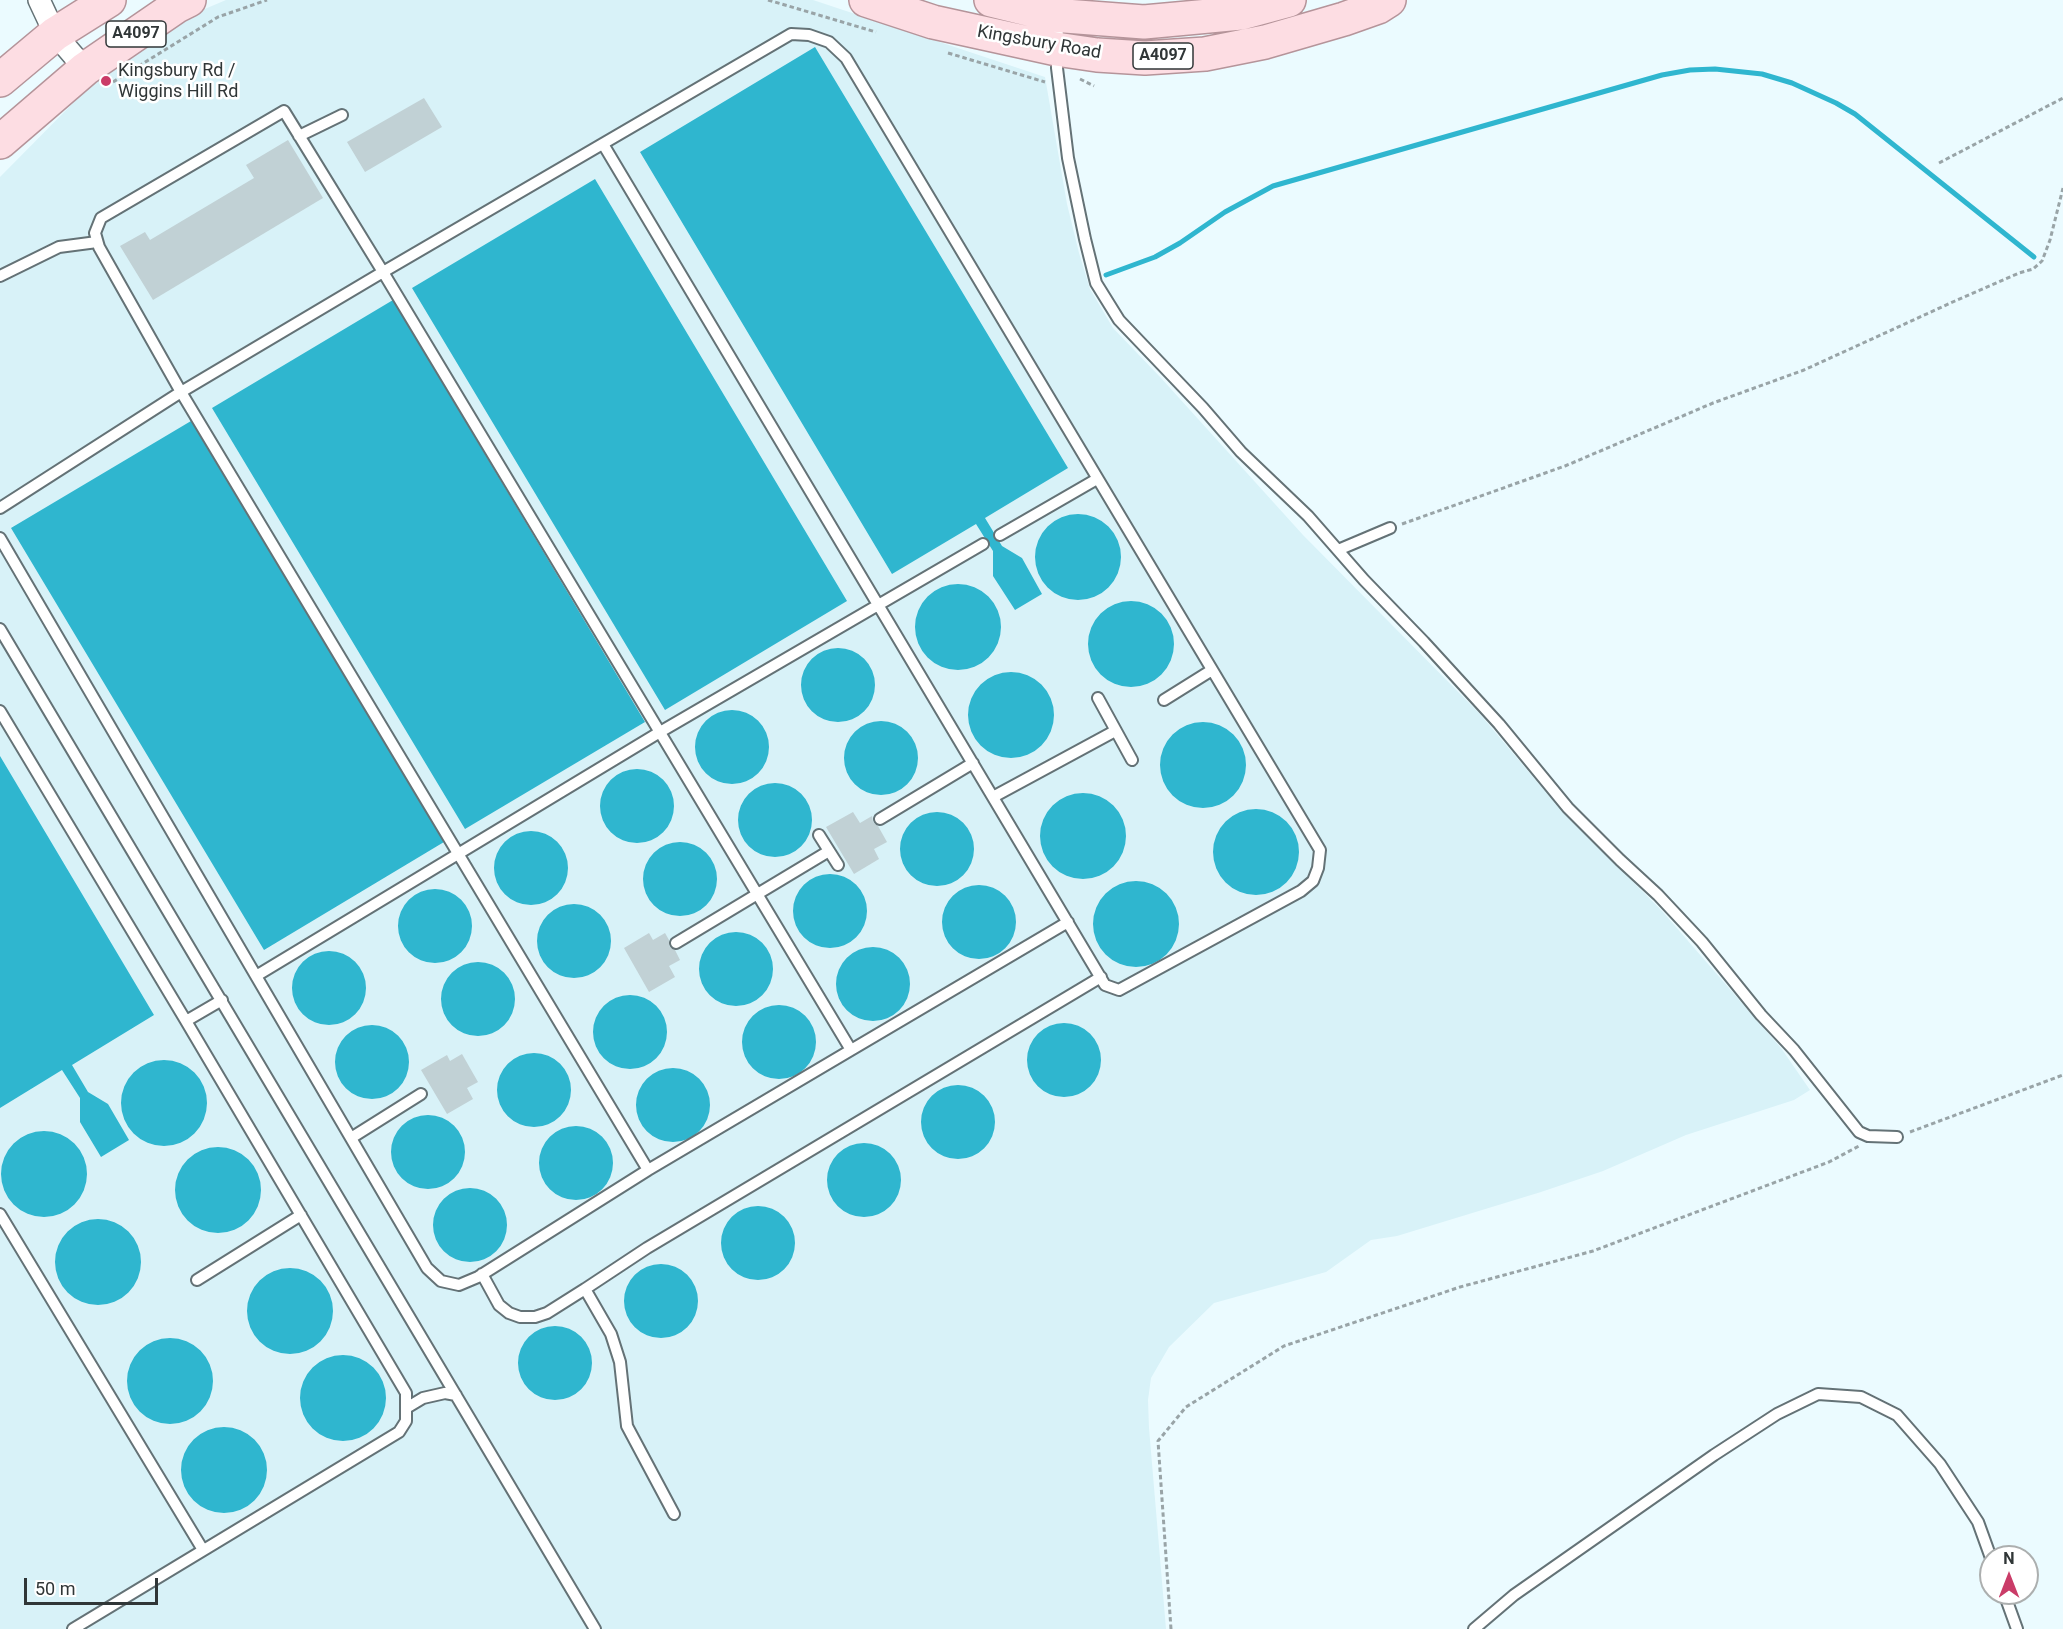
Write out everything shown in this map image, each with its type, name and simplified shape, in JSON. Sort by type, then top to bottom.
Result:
[{"type":"main road","name":"A4097","points":[[0,80],[55,34],[109,0]]},
{"type":"main road","name":"A4097","points":[[0,142],[99,76],[177,6],[189,0]]},
{"type":"main road","name":"Kingsbury Road","points":[[866,0],[933,22],[1056,49],[1096,56],[1145,58],[1205,54],[1265,42],[1344,19],[1389,0]]},
{"type":"main road","name":"Kingsbury Road","points":[[991,0],[1058,16],[1144,22],[1199,13],[1241,13],[1289,0]]},
{"type":"street","points":[[39,0],[55,34],[99,76]]},
{"type":"lane","points":[[1058,16],[1056,49],[1063,129],[1085,239],[1096,283],[1119,320],[1203,408],[1241,452],[1308,516],[1364,580],[1424,642],[1499,724],[1568,808],[1658,895],[1702,942],[1761,1015],[1794,1050],[1859,1132],[1868,1136],[1897,1137]]},
{"type":"lane","points":[[0,508],[181,392],[383,272],[791,34],[809,35],[830,42],[846,58],[1320,850],[1318,868],[1313,881],[1301,891],[1119,990],[1105,985],[603,144]]},
{"type":"lane","points":[[648,1170],[181,392],[97,242],[95,233],[101,218],[284,111],[851,1050]]},
{"type":"lane","points":[[299,136],[342,115]]},
{"type":"lane","points":[[0,276],[60,247],[97,242]]},
{"type":"lane","points":[[1000,535],[1097,479]]},
{"type":"lane","points":[[1338,550],[1390,528]]},
{"type":"lane","points":[[0,538],[427,1268],[441,1281],[459,1285],[482,1274],[648,1170],[1068,922]]},
{"type":"lane","points":[[256,976],[660,732],[983,544]]},
{"type":"lane","points":[[0,629],[595,1629]]},
{"type":"lane","points":[[1164,700],[1212,670]]},
{"type":"lane","points":[[1098,698],[1132,760]]},
{"type":"lane","points":[[0,711],[406,1393],[408,1407],[406,1421],[399,1432],[73,1629]]},
{"type":"lane","points":[[993,797],[1115,731]]},
{"type":"lane","points":[[880,819],[973,763]]},
{"type":"lane","points":[[819,835],[838,865]]},
{"type":"lane","points":[[676,943],[829,852]]},
{"type":"lane","points":[[482,1274],[499,1305],[509,1313],[520,1317],[536,1317],[547,1313],[647,1248],[1101,977]]},
{"type":"lane","points":[[186,1021],[222,1000]]},
{"type":"lane","points":[[351,1138],[421,1094]]},
{"type":"lane","points":[[0,1214],[203,1550]]},
{"type":"lane","points":[[196,1280],[301,1215]]},
{"type":"lane","points":[[585,1289],[611,1334],[620,1362],[627,1426],[674,1514]]},
{"type":"lane","points":[[408,1407],[423,1398],[445,1393],[456,1395]]},
{"type":"lane","points":[[1474,1629],[1514,1595],[1714,1455],[1777,1414],[1818,1394],[1861,1396],[1897,1415],[1940,1464],[1978,1522],[1986,1545]]},
{"type":"lane","points":[[2008,1605],[2017,1629]]},
{"type":"path","points":[[99,76],[218,17],[267,0]]},
{"type":"path","points":[[1939,163],[2063,98]]},
{"type":"path","points":[[1390,528],[1565,466],[1713,403],[1804,370],[1955,300],[2033,269],[2042,261],[2050,240],[2063,188]]},
{"type":"path","points":[[1897,1137],[2063,1075]]},
{"type":"path","points":[[1171,1629],[1158,1441],[1186,1407],[1284,1346],[1460,1287],[1593,1251],[1829,1162],[1876,1136]]},
{"type":"shaded area","points":[[226,0],[813,0],[1045,77],[1067,204],[1079,253],[1090,289],[1113,328],[1303,535],[1479,713],[1555,803],[1662,911],[1781,1048],[1810,1090],[1794,1100],[1686,1135],[1603,1171],[1397,1236],[1371,1240],[1326,1272],[1214,1303],[1169,1347],[1151,1378],[1148,1400],[1149,1428],[1166,1629],[0,1629],[0,177],[83,93],[181,19]]},
{"type":"water","points":[[815,47],[1068,468],[985,518],[1002,546],[1022,558],[1042,594],[1015,610],[993,576],[993,551],[976,524],[892,574],[640,152]]},
{"type":"water","points":[[595,179],[847,601],[665,710],[412,288]]},
{"type":"water","points":[[393,300],[645,722],[465,829],[212,408]]},
{"type":"water","points":[[191,421],[444,842],[264,950],[11,528]]},
{"type":"water","points":[[1078,514],[1102,521],[1114,533],[1121,557],[1114,581],[1102,593],[1078,600],[1054,593],[1042,581],[1035,557],[1042,533],[1054,521]]},
{"type":"water","points":[[958,584],[982,591],[994,603],[1001,627],[994,651],[982,663],[958,670],[934,663],[922,651],[915,627],[922,603],[934,591]]},
{"type":"water","points":[[1131,601],[1155,608],[1167,620],[1174,644],[1167,668],[1155,680],[1131,687],[1107,680],[1095,668],[1088,644],[1095,620],[1107,608]]},
{"type":"water","points":[[831,648],[845,648],[859,654],[869,664],[875,678],[875,692],[869,706],[859,716],[845,722],[831,722],[817,716],[807,706],[801,692],[801,678],[807,664],[817,654]]},
{"type":"water","points":[[1011,672],[1035,679],[1047,691],[1054,715],[1047,739],[1035,751],[1011,758],[987,751],[975,739],[968,715],[975,691],[987,679]]},
{"type":"water","points":[[725,710],[739,710],[753,716],[763,726],[769,740],[769,754],[763,768],[753,778],[739,784],[725,784],[711,778],[701,768],[695,754],[695,740],[701,726],[711,716]]},
{"type":"water","points":[[874,721],[888,721],[902,727],[912,737],[918,751],[918,765],[912,779],[902,789],[888,795],[874,795],[860,789],[850,779],[844,765],[844,751],[850,737],[860,727]]},
{"type":"water","points":[[1203,722],[1227,729],[1239,741],[1246,765],[1239,789],[1227,801],[1203,808],[1179,801],[1167,789],[1160,765],[1167,741],[1179,729]]},
{"type":"water","points":[[0,756],[154,1015],[72,1065],[88,1092],[108,1104],[129,1140],[101,1157],[80,1122],[80,1098],[62,1070],[0,1108]]},
{"type":"water","points":[[637,769],[658,775],[668,785],[674,806],[668,827],[658,837],[637,843],[616,837],[606,827],[600,806],[606,785],[616,775]]},
{"type":"water","points":[[768,783],[782,783],[796,789],[806,799],[812,813],[812,827],[806,841],[796,851],[782,857],[768,857],[754,851],[744,841],[738,827],[738,813],[744,799],[754,789]]},
{"type":"water","points":[[1083,793],[1107,800],[1119,812],[1126,836],[1119,860],[1107,872],[1083,879],[1059,872],[1047,860],[1040,836],[1047,812],[1059,800]]},
{"type":"water","points":[[1256,809],[1280,816],[1292,828],[1299,852],[1292,876],[1280,888],[1256,895],[1232,888],[1220,876],[1213,852],[1220,828],[1232,816]]},
{"type":"water","points":[[930,812],[944,812],[958,818],[968,828],[974,842],[974,856],[968,870],[958,880],[944,886],[930,886],[916,880],[906,870],[900,856],[900,842],[906,828],[916,818]]},
{"type":"water","points":[[524,831],[538,831],[552,837],[562,847],[568,861],[568,875],[562,889],[552,899],[538,905],[524,905],[510,899],[500,889],[494,875],[494,861],[500,847],[510,837]]},
{"type":"water","points":[[680,842],[701,848],[711,858],[717,879],[711,900],[701,910],[680,916],[659,910],[649,900],[643,879],[649,858],[659,848]]},
{"type":"water","points":[[823,874],[837,874],[851,880],[861,890],[867,904],[867,918],[861,932],[851,942],[837,948],[823,948],[809,942],[799,932],[793,918],[793,904],[799,890],[809,880]]},
{"type":"water","points":[[1136,881],[1160,888],[1172,900],[1179,924],[1172,948],[1160,960],[1136,967],[1112,960],[1100,948],[1093,924],[1100,900],[1112,888]]},
{"type":"water","points":[[972,885],[986,885],[1000,891],[1010,901],[1016,915],[1016,929],[1010,943],[1000,953],[986,959],[972,959],[958,953],[948,943],[942,929],[942,915],[948,901],[958,891]]},
{"type":"water","points":[[428,889],[442,889],[456,895],[466,905],[472,919],[472,933],[466,947],[456,957],[442,963],[428,963],[414,957],[404,947],[398,933],[398,919],[404,905],[414,895]]},
{"type":"water","points":[[567,904],[581,904],[595,910],[605,920],[611,934],[611,948],[605,962],[595,972],[581,978],[567,978],[553,972],[543,962],[537,948],[537,934],[543,920],[553,910]]},
{"type":"water","points":[[729,932],[743,932],[757,938],[767,948],[773,962],[773,976],[767,990],[757,1000],[743,1006],[729,1006],[715,1000],[705,990],[699,976],[699,962],[705,948],[715,938]]},
{"type":"water","points":[[866,947],[880,947],[894,953],[904,963],[910,977],[910,991],[904,1005],[894,1015],[880,1021],[866,1021],[852,1015],[842,1005],[836,991],[836,977],[842,963],[852,953]]},
{"type":"water","points":[[322,951],[336,951],[350,957],[360,967],[366,981],[366,995],[360,1009],[350,1019],[336,1025],[322,1025],[308,1019],[298,1009],[292,995],[292,981],[298,967],[308,957]]},
{"type":"water","points":[[471,962],[485,962],[499,968],[509,978],[515,992],[515,1006],[509,1020],[499,1030],[485,1036],[471,1036],[457,1030],[447,1020],[441,1006],[441,992],[447,978],[457,968]]},
{"type":"water","points":[[623,995],[637,995],[651,1001],[661,1011],[667,1025],[667,1039],[661,1053],[651,1063],[637,1069],[623,1069],[609,1063],[599,1053],[593,1039],[593,1025],[599,1011],[609,1001]]},
{"type":"water","points":[[772,1005],[786,1005],[800,1011],[810,1021],[816,1035],[816,1049],[810,1063],[800,1073],[786,1079],[772,1079],[758,1073],[748,1063],[742,1049],[742,1035],[748,1021],[758,1011]]},
{"type":"water","points":[[1057,1023],[1071,1023],[1085,1029],[1095,1039],[1101,1053],[1101,1067],[1095,1081],[1085,1091],[1071,1097],[1057,1097],[1043,1091],[1033,1081],[1027,1067],[1027,1053],[1033,1039],[1043,1029]]},
{"type":"water","points":[[365,1025],[379,1025],[393,1031],[403,1041],[409,1055],[409,1069],[403,1083],[393,1093],[379,1099],[365,1099],[351,1093],[341,1083],[335,1069],[335,1055],[341,1041],[351,1031]]},
{"type":"water","points":[[527,1053],[541,1053],[555,1059],[565,1069],[571,1083],[571,1097],[565,1111],[555,1121],[541,1127],[527,1127],[513,1121],[503,1111],[497,1097],[497,1083],[503,1069],[513,1059]]},
{"type":"water","points":[[164,1060],[188,1067],[200,1079],[207,1103],[200,1127],[188,1139],[164,1146],[140,1139],[128,1127],[121,1103],[128,1079],[140,1067]]},
{"type":"water","points":[[666,1068],[680,1068],[694,1074],[704,1084],[710,1098],[710,1112],[704,1126],[694,1136],[680,1142],[666,1142],[652,1136],[642,1126],[636,1112],[636,1098],[642,1084],[652,1074]]},
{"type":"water","points":[[951,1085],[965,1085],[979,1091],[989,1101],[995,1115],[995,1129],[989,1143],[979,1153],[965,1159],[951,1159],[937,1153],[927,1143],[921,1129],[921,1115],[927,1101],[937,1091]]},
{"type":"water","points":[[421,1115],[435,1115],[449,1121],[459,1131],[465,1145],[465,1159],[459,1173],[449,1183],[435,1189],[421,1189],[407,1183],[397,1173],[391,1159],[391,1145],[397,1131],[407,1121]]},
{"type":"water","points":[[576,1126],[597,1132],[607,1142],[613,1163],[607,1184],[597,1194],[576,1200],[555,1194],[545,1184],[539,1163],[545,1142],[555,1132]]},
{"type":"water","points":[[44,1131],[68,1138],[80,1150],[87,1174],[80,1198],[68,1210],[44,1217],[20,1210],[8,1198],[1,1174],[8,1150],[20,1138]]},
{"type":"water","points":[[857,1143],[871,1143],[885,1149],[895,1159],[901,1173],[901,1187],[895,1201],[885,1211],[871,1217],[857,1217],[843,1211],[833,1201],[827,1187],[827,1173],[833,1159],[843,1149]]},
{"type":"water","points":[[218,1147],[242,1154],[254,1166],[261,1190],[254,1214],[242,1226],[218,1233],[194,1226],[182,1214],[175,1190],[182,1166],[194,1154]]},
{"type":"water","points":[[463,1188],[477,1188],[491,1194],[501,1204],[507,1218],[507,1232],[501,1246],[491,1256],[477,1262],[463,1262],[449,1256],[439,1246],[433,1232],[433,1218],[439,1204],[449,1194]]},
{"type":"water","points":[[751,1206],[765,1206],[779,1212],[789,1222],[795,1236],[795,1250],[789,1264],[779,1274],[765,1280],[751,1280],[737,1274],[727,1264],[721,1250],[721,1236],[727,1222],[737,1212]]},
{"type":"water","points":[[98,1219],[122,1226],[134,1238],[141,1262],[134,1286],[122,1298],[98,1305],[74,1298],[62,1286],[55,1262],[62,1238],[74,1226]]},
{"type":"water","points":[[654,1264],[668,1264],[682,1270],[692,1280],[698,1294],[698,1308],[692,1322],[682,1332],[668,1338],[654,1338],[640,1332],[630,1322],[624,1308],[624,1294],[630,1280],[640,1270]]},
{"type":"water","points":[[290,1268],[314,1275],[326,1287],[333,1311],[326,1335],[314,1347],[290,1354],[266,1347],[254,1335],[247,1311],[254,1287],[266,1275]]},
{"type":"water","points":[[548,1326],[562,1326],[576,1332],[586,1342],[592,1356],[592,1370],[586,1384],[576,1394],[562,1400],[548,1400],[534,1394],[524,1384],[518,1370],[518,1356],[524,1342],[534,1332]]},
{"type":"water","points":[[170,1338],[194,1345],[206,1357],[213,1381],[206,1405],[194,1417],[170,1424],[146,1417],[134,1405],[127,1381],[134,1357],[146,1345]]},
{"type":"water","points":[[343,1355],[367,1362],[379,1374],[386,1398],[379,1422],[367,1434],[343,1441],[319,1434],[307,1422],[300,1398],[307,1374],[319,1362]]},
{"type":"water","points":[[224,1427],[248,1434],[260,1446],[267,1470],[260,1494],[248,1506],[224,1513],[200,1506],[188,1494],[181,1470],[188,1446],[200,1434]]},
{"type":"building","points":[[424,98],[442,127],[365,172],[347,142]]},
{"type":"building","points":[[288,140],[323,198],[153,300],[120,246],[145,232],[150,240],[254,178],[246,165]]},
{"type":"building","points":[[853,812],[860,823],[872,816],[873,822],[878,826],[887,842],[874,849],[879,859],[854,874],[826,827]]},
{"type":"building","points":[[649,933],[653,940],[665,933],[669,946],[675,950],[680,960],[669,966],[675,977],[649,992],[624,948]]},
{"type":"building","points":[[462,1054],[478,1082],[467,1088],[473,1099],[447,1114],[421,1070],[447,1055],[450,1061]]},
{"type":"waterway","points":[[1106,275],[1155,257],[1225,212],[1273,186],[1662,75],[1690,70],[1715,69],[1762,74],[1792,83],[1855,114],[2034,257]]},
{"type":"place","name":"Kingsbury Rd / Wiggins Hill Rd","points":[[106,81]]}]
